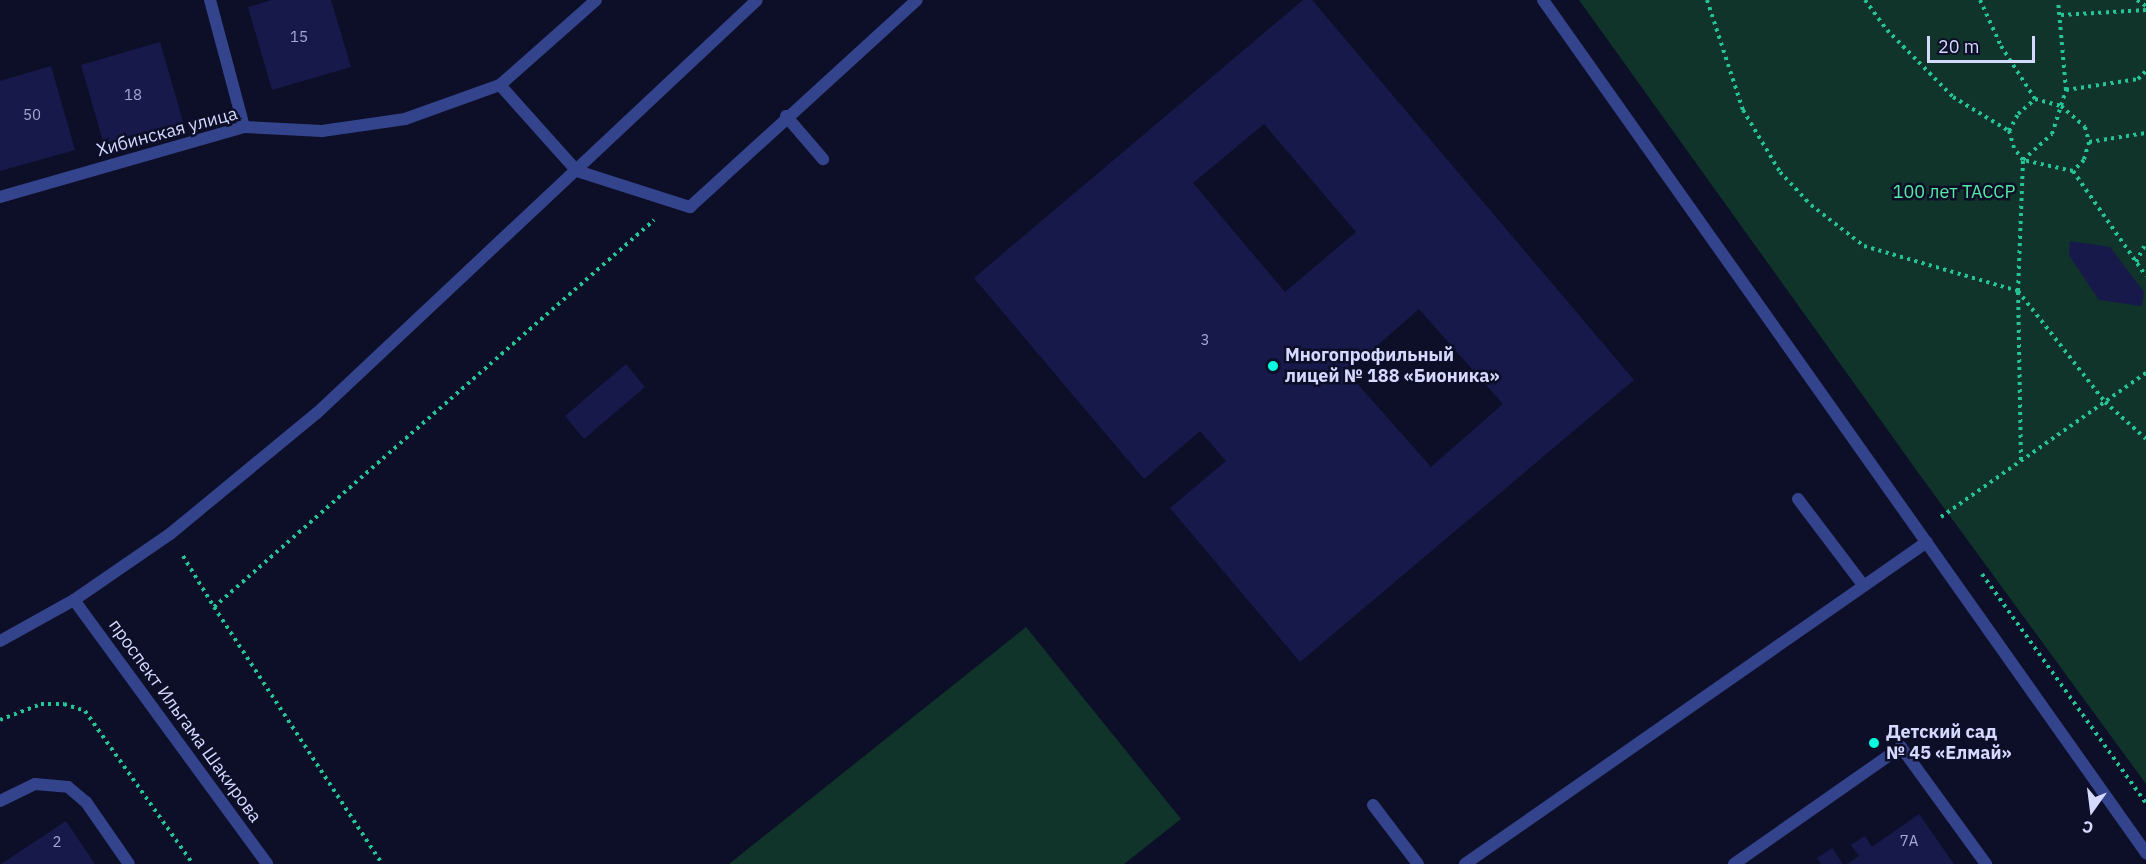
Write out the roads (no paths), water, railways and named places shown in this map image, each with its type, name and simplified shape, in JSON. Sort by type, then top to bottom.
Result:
[{"type":"street","points":[[210,0],[244,127]]},
{"type":"street","name":"Хибинская улица","points":[[0,197],[244,127],[322,131],[405,119],[500,85],[597,0]]},
{"type":"street","points":[[0,641],[74,600],[170,534],[317,413],[475,261],[577,171],[757,0]]},
{"type":"street","points":[[500,85],[577,171],[672,204],[690,207],[786,116],[917,0]]},
{"type":"street","points":[[1543,0],[2146,853]]},
{"type":"street","points":[[786,116],[823,159]]},
{"type":"street","points":[[1798,499],[1863,585]]},
{"type":"street","points":[[1465,864],[1927,542]]},
{"type":"street","name":"проспект Ильгама Шакирова","points":[[74,600],[267,864]]},
{"type":"street","points":[[1734,864],[1901,747],[1986,864]]},
{"type":"street","points":[[0,801],[35,784],[68,787],[86,801],[129,864]]},
{"type":"street","points":[[1373,805],[1418,864]]},
{"type":"place","name":"Многопрофильный лицей № 188 «Бионика»","points":[[1273,366]]},
{"type":"place","name":"Детский сад № 45 «Елмай»","points":[[1874,743]]},
{"type":"park label","name":"100 лет ТАССР","points":[[1954,192]]}]
